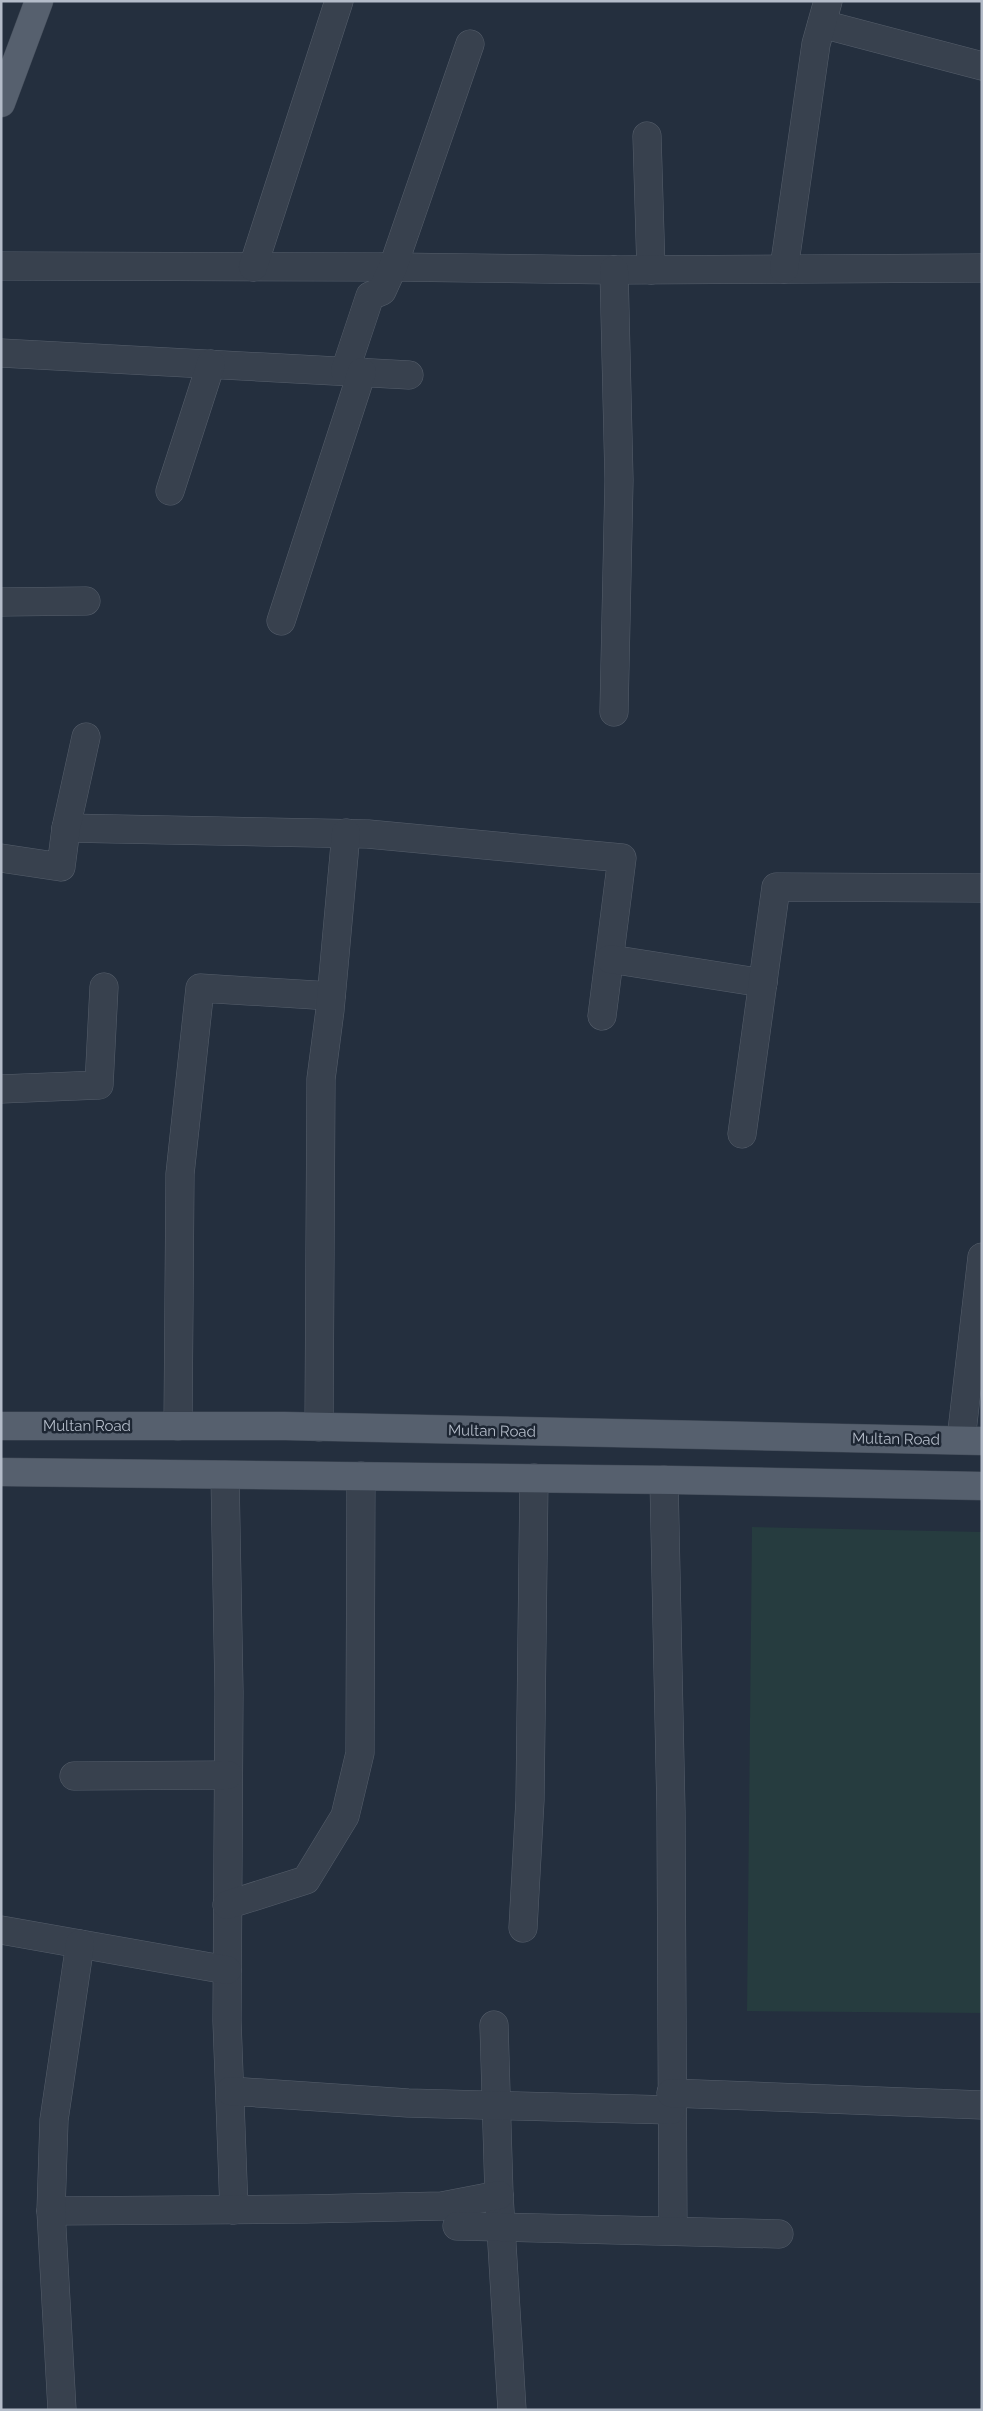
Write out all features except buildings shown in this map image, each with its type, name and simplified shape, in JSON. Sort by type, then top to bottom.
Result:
[{"type":"main road","points":[[1,102],[39,1]]},
{"type":"main road","name":"Multan Road","points":[[1,1426],[318,1427],[971,1440]]},
{"type":"main road","points":[[1,1472],[534,1478],[982,1486]]},
{"type":"street","points":[[253,266],[339,1]]},
{"type":"street","points":[[784,269],[816,44],[825,13],[982,66]]},
{"type":"street","points":[[281,621],[354,372],[370,296],[382,291],[393,266],[470,44]]},
{"type":"street","points":[[647,136],[652,270]]},
{"type":"street","points":[[1,266],[393,266],[614,270],[982,268]]},
{"type":"street","points":[[614,270],[619,480],[614,712]]},
{"type":"street","points":[[1,353],[409,375]]},
{"type":"street","points":[[170,491],[210,364]]},
{"type":"street","points":[[1,602],[86,601]]},
{"type":"street","points":[[1,858],[62,867],[66,828],[86,736]]},
{"type":"street","points":[[66,828],[346,833],[622,858],[602,1016]]},
{"type":"street","points":[[318,1427],[321,1079],[331,996],[346,833]]},
{"type":"street","points":[[742,1134],[776,887],[982,888]]},
{"type":"street","points":[[610,959],[763,983]]},
{"type":"street","points":[[1,1089],[99,1085],[104,987]]},
{"type":"street","points":[[178,1426],[180,1174],[200,988],[331,996]]},
{"type":"street","points":[[971,1440],[982,1257]]},
{"type":"street","points":[[225,1475],[229,1692],[227,1970],[234,2210]]},
{"type":"street","points":[[227,1905],[306,1880],[345,1816],[360,1753],[361,1476]]},
{"type":"street","points":[[524,1928],[530,1800],[534,1478]]},
{"type":"street","points":[[664,1480],[671,1812],[672,2231]]},
{"type":"street","points":[[74,1776],[228,1775]]},
{"type":"street","points":[[1,1930],[227,1970]]},
{"type":"street","points":[[62,2410],[51,2211],[54,2120],[80,1944]]},
{"type":"street","points":[[494,2025],[500,2226],[512,2410]]},
{"type":"street","points":[[230,2091],[408,2104],[495,2105],[672,2101],[982,2105]]},
{"type":"street","points":[[51,2211],[442,2206],[499,2195]]},
{"type":"street","points":[[456,2226],[779,2234]]},
{"type":"green space","points":[[752,1527],[982,1532],[982,2013],[747,2011]]}]
